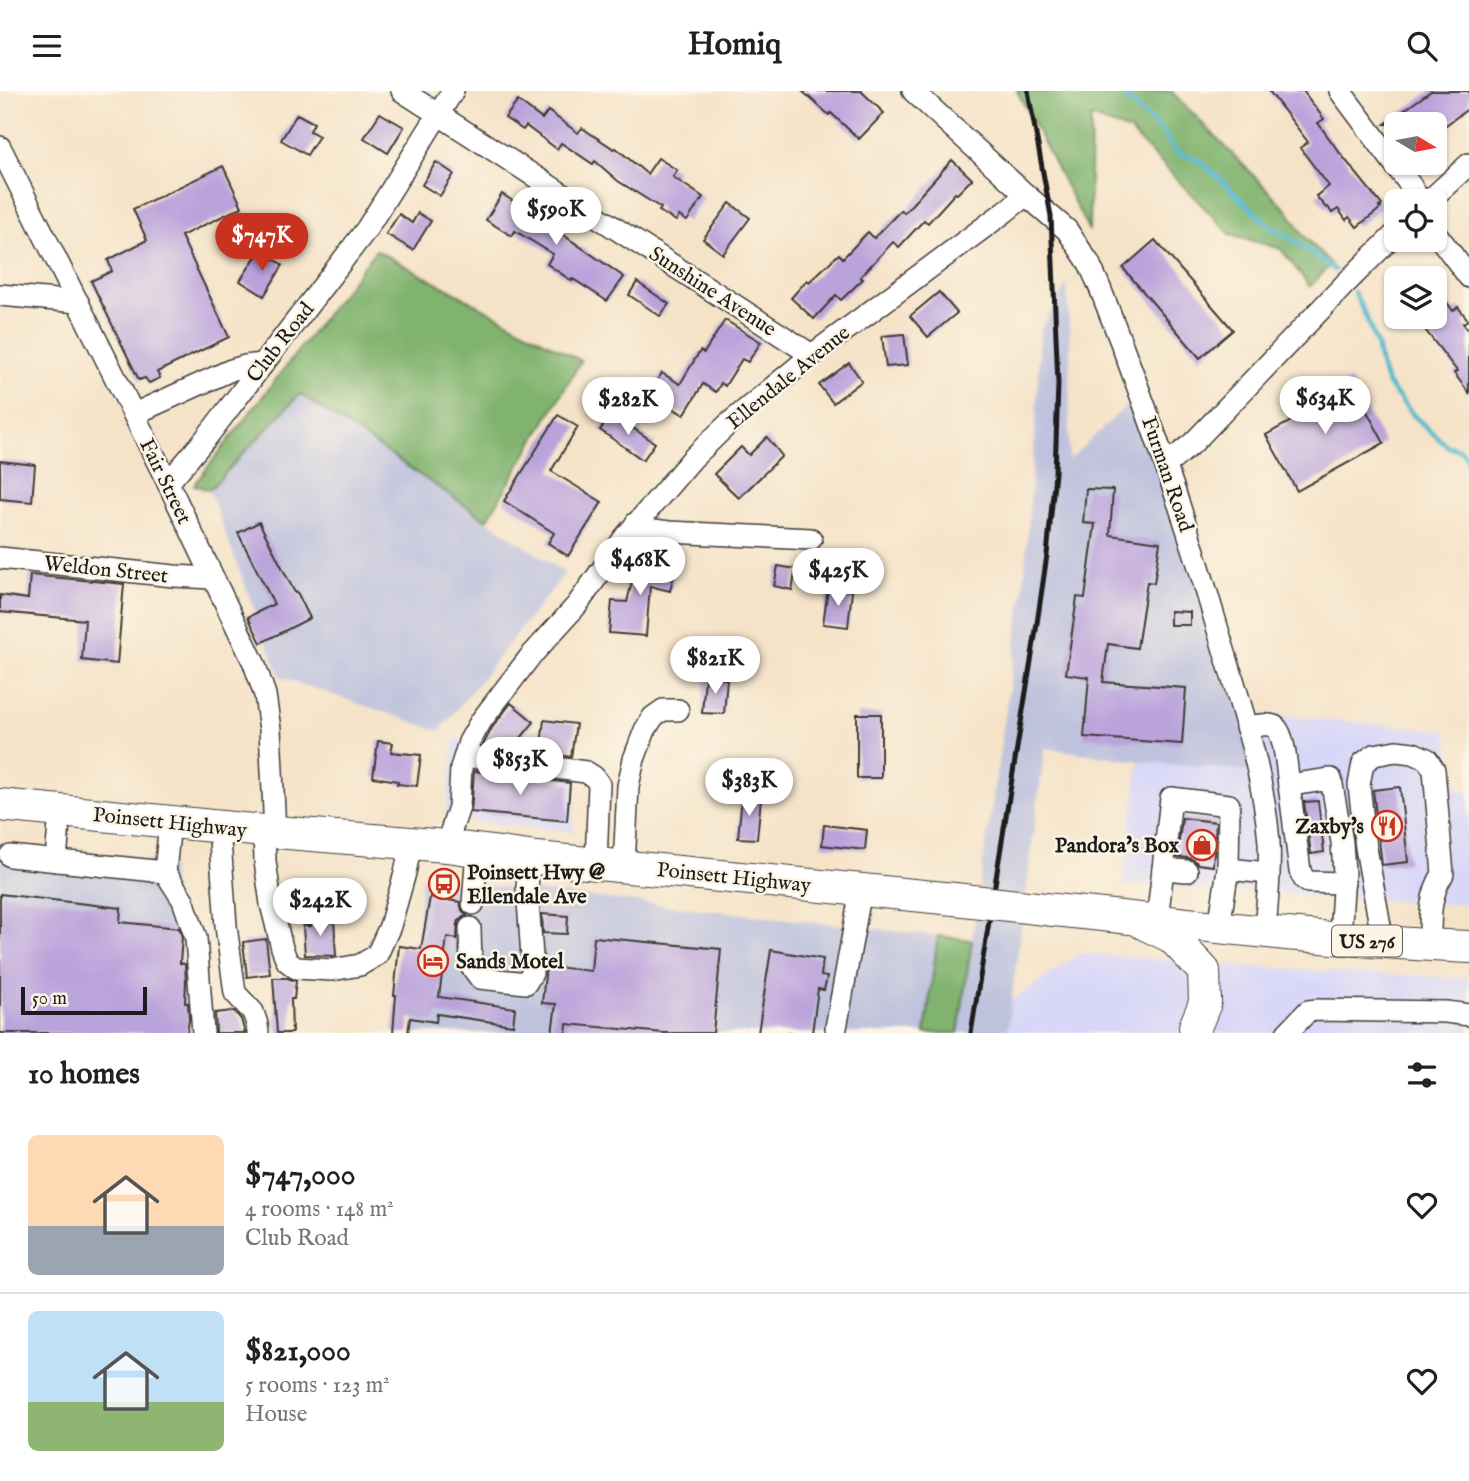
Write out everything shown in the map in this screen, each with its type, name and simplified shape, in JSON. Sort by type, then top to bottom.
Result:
[{"type":"highway","name":"Poinsett Highway","points":[[0,805],[462,848],[1265,932],[1469,947]]},
{"type":"highway","points":[[1145,919],[1172,937],[1204,971],[1205,1003],[1195,1027]]},
{"type":"street","name":"Sunshine Avenue","points":[[402,91],[812,355]]},
{"type":"street","name":"Club Road","points":[[168,483],[206,438],[366,230],[453,91]]},
{"type":"street","name":"Furman Road","points":[[913,91],[1067,230],[1089,263],[1166,465],[1206,585],[1246,727],[1260,781],[1269,844],[1265,932]]},
{"type":"street","points":[[1340,91],[1413,189]]},
{"type":"street","name":"Fair Street","points":[[0,147],[168,483],[254,663],[265,695],[270,729],[269,832],[265,861],[271,904],[287,961],[296,968],[332,970],[360,965],[377,955],[390,926],[411,843]]},
{"type":"street","points":[[1442,189],[1469,164]]},
{"type":"street","name":"Ellendale Avenue","points":[[473,904],[462,848],[459,807],[461,768],[469,742],[481,721],[529,658],[577,605],[636,523],[692,459],[727,425],[812,355],[1026,195]]},
{"type":"street","points":[[1166,465],[1193,443],[1384,245]]},
{"type":"street","points":[[1447,248],[1469,277]]},
{"type":"street","points":[[0,295],[78,302]]},
{"type":"street","points":[[134,414],[231,370],[263,364]]},
{"type":"street","points":[[636,523],[653,530],[669,532],[811,539]]},
{"type":"street","name":"Weldon Street","points":[[0,558],[212,578]]},
{"type":"street","points":[[610,865],[634,759],[645,730],[653,717],[663,710],[678,711]]},
{"type":"street","points":[[1246,727],[1273,726],[1279,730],[1282,737],[1300,871],[1304,879],[1308,882],[1344,883]]},
{"type":"street","points":[[1382,942],[1366,848],[1359,785],[1363,763],[1374,755],[1396,751],[1413,753],[1427,759],[1434,770],[1443,874],[1435,886],[1430,911],[1430,945]]},
{"type":"street","points":[[465,755],[586,772],[594,777],[599,784],[610,865]]},
{"type":"street","points":[[1289,785],[1331,779],[1342,842],[1344,883],[1340,938]]},
{"type":"street","points":[[1145,919],[1163,869],[1171,798],[1229,805],[1212,872],[1219,927]]},
{"type":"street","points":[[56,861],[60,811]]},
{"type":"street","points":[[170,822],[165,872],[183,900],[196,938],[204,1033]]},
{"type":"street","points":[[219,827],[235,993],[253,1012],[258,1033]]},
{"type":"street","points":[[10,856],[165,872]]},
{"type":"street","points":[[470,928],[471,966],[480,978],[526,983],[532,973],[527,887],[530,857]]},
{"type":"street","points":[[1163,869],[1268,873]]},
{"type":"street","points":[[836,1028],[861,890]]},
{"type":"street","points":[[1287,1033],[1308,1011],[1318,1010],[1446,1012],[1469,1015]]},
{"type":"shaded area","points":[[1067,284],[1070,348],[1069,460],[1141,392],[1259,772],[1139,761],[1045,748],[1007,1033],[958,1033],[1023,594],[1040,331]]},
{"type":"shaded area","points":[[300,394],[565,573],[440,731],[280,677],[209,490]]},
{"type":"shaded area","points":[[1245,712],[1446,731],[1458,790],[1469,791],[1469,905],[1122,885],[1139,761],[1258,772]]},
{"type":"shaded area","points":[[455,737],[509,764],[575,773],[573,832],[445,818]]},
{"type":"shaded area","points":[[0,844],[171,864],[181,1033],[0,1033]]},
{"type":"shaded area","points":[[421,878],[938,936],[925,1033],[414,1033]]},
{"type":"shaded area","points":[[1080,953],[1211,964],[1469,978],[1469,1033],[1007,1033],[1011,1001]]},
{"type":"green space","points":[[1017,91],[1171,91],[1288,211],[1305,237],[1331,264],[1310,287],[1281,249],[1230,234],[1130,131],[1091,117],[1089,231]]},
{"type":"green space","points":[[376,250],[581,361],[487,520],[300,394],[209,490],[194,485]]},
{"type":"green space","points":[[938,936],[972,940],[958,1033],[925,1033]]},
{"type":"building","points":[[802,91],[861,91],[884,113],[859,139]]},
{"type":"building","points":[[1269,91],[1303,91],[1324,119],[1318,123],[1382,205],[1357,227],[1349,217],[1346,220],[1338,209],[1332,213],[1316,196],[1329,186],[1300,148],[1308,142]]},
{"type":"building","points":[[1431,91],[1469,91],[1469,108],[1447,124],[1447,112],[1402,112]]},
{"type":"building","points":[[518,101],[542,119],[548,111],[578,133],[582,128],[616,148],[647,174],[658,158],[677,170],[673,177],[703,197],[687,221],[679,216],[676,221],[659,211],[661,208],[618,181],[595,161],[593,164],[561,143],[557,149],[526,126],[523,130],[505,118]]},
{"type":"building","points":[[380,113],[404,127],[388,153],[364,138]]},
{"type":"building","points":[[297,114],[314,123],[310,131],[319,136],[307,155],[281,140]]},
{"type":"building","points":[[952,160],[972,179],[955,193],[928,223],[924,220],[899,247],[893,242],[860,277],[863,279],[841,300],[836,295],[814,319],[791,298],[807,280],[809,282],[839,254],[843,258],[868,232],[874,238],[901,210],[904,213]]},
{"type":"building","points":[[436,162],[454,174],[440,196],[422,185]]},
{"type":"building","points":[[223,166],[242,207],[181,236],[229,337],[157,372],[160,378],[149,383],[145,378],[139,380],[91,281],[112,271],[108,260],[147,240],[133,209]]},
{"type":"building","points":[[502,194],[530,212],[533,208],[562,227],[559,232],[624,277],[607,301],[547,264],[553,254],[515,231],[512,236],[486,220]]},
{"type":"building","points":[[730,203],[750,218],[723,254],[703,239]]},
{"type":"building","points":[[418,213],[431,221],[413,250],[386,234],[399,214],[412,223]]},
{"type":"building","points":[[1155,240],[1233,330],[1200,358],[1123,268]]},
{"type":"building","points":[[260,250],[283,265],[264,296],[240,281]]},
{"type":"building","points":[[637,282],[669,304],[660,316],[629,295]]},
{"type":"building","points":[[939,292],[957,313],[928,337],[910,316]]},
{"type":"building","points":[[1447,302],[1453,311],[1458,307],[1468,320],[1463,323],[1469,331],[1469,393],[1454,373],[1457,371],[1426,331],[1447,329]]},
{"type":"building","points":[[725,320],[761,342],[748,362],[742,359],[725,386],[721,383],[716,392],[703,384],[684,415],[649,393],[662,373],[680,384],[700,351],[704,353]]},
{"type":"building","points":[[904,334],[908,365],[886,367],[882,336]]},
{"type":"building","points":[[849,363],[862,381],[833,403],[819,385]]},
{"type":"building","points":[[1350,380],[1384,443],[1297,491],[1266,435],[1300,416],[1296,409]]},
{"type":"building","points":[[612,414],[655,443],[643,460],[600,430]]},
{"type":"building","points":[[558,415],[578,427],[551,471],[602,502],[568,556],[548,543],[554,533],[504,501]]},
{"type":"building","points":[[767,437],[782,456],[739,498],[714,474],[741,447],[749,455]]},
{"type":"building","points":[[0,461],[35,465],[32,502],[0,499]]},
{"type":"building","points":[[1086,489],[1113,490],[1110,535],[1160,542],[1154,583],[1147,582],[1137,648],[1108,644],[1103,682],[1186,688],[1182,744],[1084,737],[1089,677],[1066,674],[1077,597],[1085,598],[1095,524],[1083,523]]},
{"type":"building","points":[[259,522],[310,618],[261,643],[248,617],[274,604],[238,533]]},
{"type":"building","points":[[638,557],[676,566],[670,591],[650,586],[646,636],[609,633],[612,601],[627,602]]},
{"type":"building","points":[[778,566],[796,569],[792,590],[774,586]]},
{"type":"building","points":[[30,575],[124,584],[117,664],[82,660],[85,620],[0,612],[0,595],[28,599]]},
{"type":"building","points":[[828,588],[852,591],[848,627],[823,624]]},
{"type":"building","points":[[1170,611],[1190,612],[1190,625],[1170,625]]},
{"type":"building","points":[[705,678],[727,679],[724,714],[702,713]]},
{"type":"building","points":[[511,703],[534,722],[512,749],[483,745],[492,728]]},
{"type":"building","points":[[857,714],[881,714],[881,778],[857,778]]},
{"type":"building","points":[[544,720],[576,724],[571,757],[540,753]]},
{"type":"building","points":[[378,741],[393,743],[391,752],[421,755],[417,786],[373,777]]},
{"type":"building","points":[[474,771],[570,783],[567,821],[471,812]]},
{"type":"building","name":"Zaxby's","points":[[1400,787],[1408,862],[1382,865],[1373,790]]},
{"type":"building","points":[[742,796],[761,798],[757,839],[738,838]]},
{"type":"building","points":[[1318,801],[1324,852],[1311,854],[1304,802]]},
{"type":"building","points":[[1182,818],[1216,822],[1213,866],[1177,857]]},
{"type":"building","points":[[824,825],[867,830],[865,850],[822,845]]},
{"type":"building","points":[[0,894],[121,908],[120,922],[179,928],[182,937],[180,963],[185,964],[185,1003],[188,1003],[187,1033],[0,1033]]},
{"type":"building","name":"Sands Motel","points":[[430,897],[460,902],[467,916],[458,922],[457,939],[447,937],[439,997],[515,1008],[513,1025],[437,1014],[436,1022],[410,1018],[408,1033],[393,1033],[399,946],[421,949]]},
{"type":"building","points":[[542,914],[568,916],[567,934],[543,933]]},
{"type":"building","points":[[334,918],[336,956],[305,955],[303,926],[311,926],[310,919]]},
{"type":"building","points":[[594,937],[721,949],[713,1033],[664,1033],[567,1024],[566,1033],[552,1033],[556,1004],[542,1003],[546,966],[591,971]]},
{"type":"building","points":[[266,939],[270,974],[247,977],[243,942]]},
{"type":"building","points":[[771,950],[823,959],[821,976],[827,977],[824,990],[818,989],[812,1033],[758,1033]]},
{"type":"building","points":[[273,978],[296,981],[294,999],[291,999],[292,1033],[277,1033]]},
{"type":"building","points":[[234,1011],[241,1019],[245,1033],[216,1033],[215,1013]]},
{"type":"waterway","points":[[1119,91],[1165,134],[1178,153],[1199,160],[1272,228],[1335,270]]},
{"type":"waterway","points":[[1354,292],[1367,319],[1387,383],[1414,416],[1447,446],[1461,450],[1467,458],[1469,468]]},
{"type":"railway","points":[[971,1033],[1036,630],[1055,473],[1058,384],[1051,216],[1028,91]]},
{"type":"place","name":"Zaxby's","points":[[1387,826]]},
{"type":"place","name":"Pandora's Box","points":[[1202,845]]},
{"type":"place","name":"Poinsett Hwy @ Ellendale Ave","points":[[444,884]]},
{"type":"place","name":"Sands Motel","points":[[433,961]]}]
